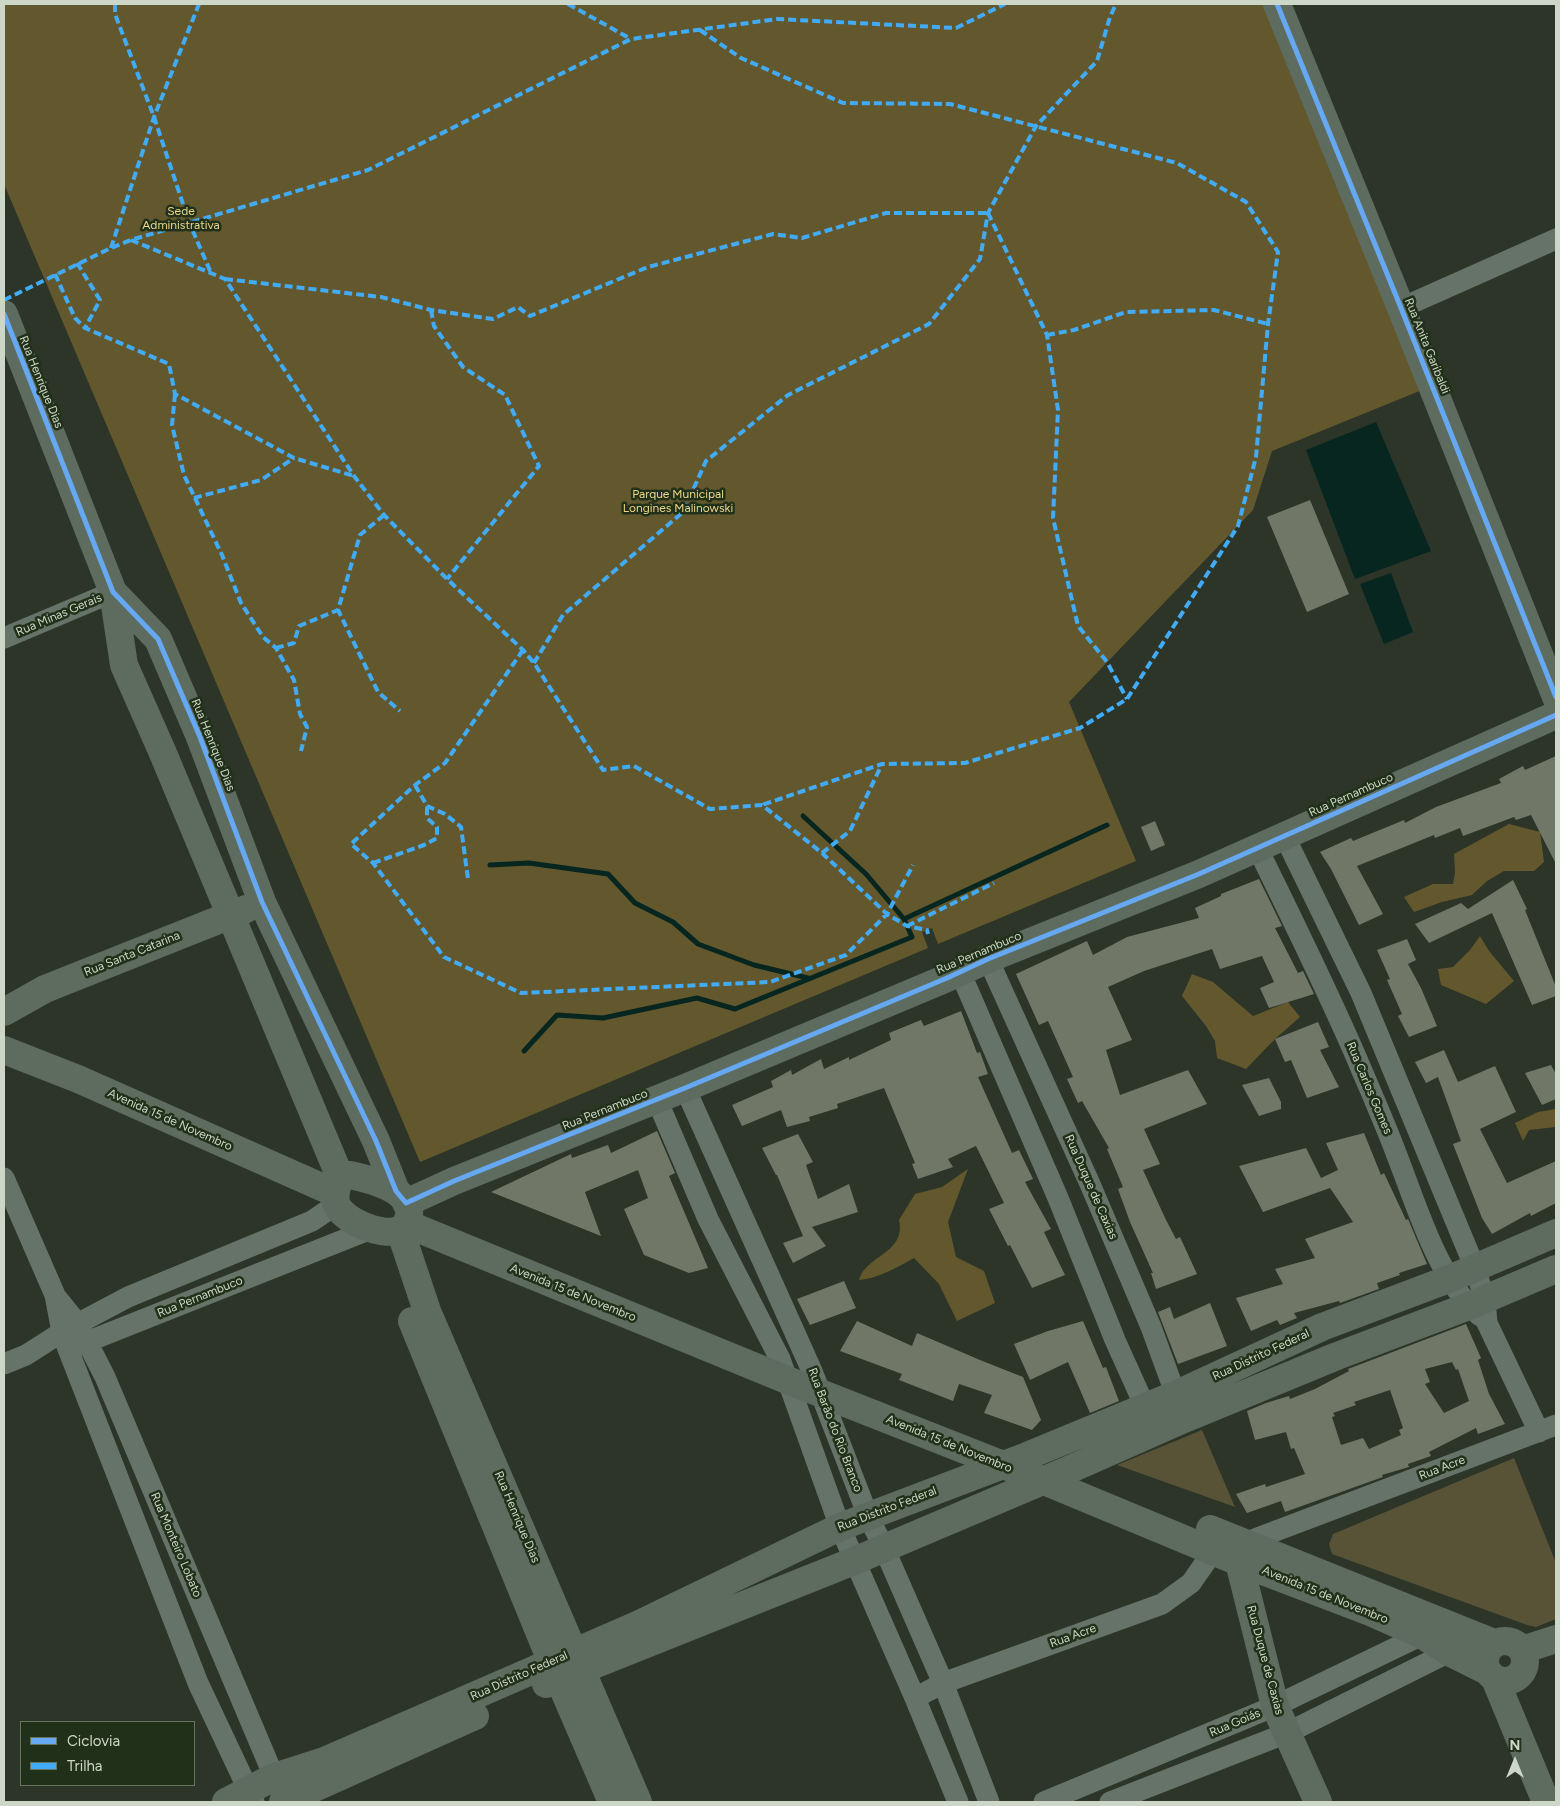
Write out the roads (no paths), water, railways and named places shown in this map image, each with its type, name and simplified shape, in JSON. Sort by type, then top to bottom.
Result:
[{"type":"street","name":"Rua Anita Garibaldi","points":[[1277,4],[1402,308],[1556,697]]},
{"type":"street","points":[[1402,308],[1556,239]]},
{"type":"street","name":"Rua Henrique Dias","points":[[4,314],[113,592],[124,665],[230,915],[337,1191]]},
{"type":"street","name":"Rua Henrique Dias","points":[[113,592],[158,640],[200,737],[262,902],[376,1141],[396,1217],[410,1317],[566,1666],[638,1802]]},
{"type":"street","name":"Rua Minas Gerais","points":[[4,638],[113,592]]},
{"type":"street","name":"Rua Pernambuco","points":[[4,1364],[73,1336],[396,1217],[454,1182],[657,1100],[988,959],[1199,874],[1556,715]]},
{"type":"street","name":"Rua Carlos Gomes","points":[[1284,835],[1361,993],[1422,1137],[1448,1207],[1475,1268],[1480,1310]]},
{"type":"street","name":"Rua Carlos Gomes","points":[[1257,847],[1334,1006],[1395,1150],[1426,1231],[1449,1279],[1480,1310],[1548,1428]]},
{"type":"street","name":"Rua Santa Catarina","points":[[4,1012],[45,989],[262,902]]},
{"type":"street","name":"Rua Duque de Caxias","points":[[988,959],[1090,1184],[1151,1326],[1180,1407]]},
{"type":"street","points":[[960,972],[1058,1198],[1115,1340],[1157,1431]]},
{"type":"street","points":[[1334,1006],[1361,993]]},
{"type":"street","name":"Avenida 15 de Novembro","points":[[4,1050],[78,1079],[337,1191]]},
{"type":"street","name":"Rua Barão do Rio Branco","points":[[685,1088],[736,1206],[816,1381],[868,1516],[943,1683],[989,1802]]},
{"type":"street","points":[[657,1100],[708,1220],[784,1370],[840,1527],[958,1802]]},
{"type":"street","points":[[1395,1150],[1422,1137]]},
{"type":"street","name":"Avenida 15 de Novembro","points":[[337,1191],[350,1175],[374,1181],[396,1217]]},
{"type":"street","name":"Rua Monteiro Lobato","points":[[4,1178],[73,1336],[198,1683],[243,1798]]},
{"type":"street","points":[[1058,1198],[1090,1184]]},
{"type":"street","name":"Rua Pernambuco","points":[[73,1336],[128,1298],[312,1222],[337,1191]]},
{"type":"street","name":"Avenida 15 de Novembro","points":[[337,1191],[344,1215],[396,1217],[816,1381],[1242,1552],[1494,1643],[1504,1640],[1514,1643],[1522,1650]]},
{"type":"street","points":[[708,1220],[736,1206]]},
{"type":"street","name":"Rua Distrito Federal","points":[[243,1798],[282,1796],[324,1761],[566,1666],[854,1561],[1055,1476],[1157,1431],[1180,1407],[1322,1326],[1449,1279],[1556,1233]]},
{"type":"street","name":"Rua Distrito Federal","points":[[566,1666],[637,1625],[840,1527],[1014,1461],[1145,1407],[1180,1407],[1480,1310],[1556,1269]]},
{"type":"street","points":[[1322,1326],[1337,1356]]},
{"type":"street","name":"Rua Monteiro Lobato","points":[[73,1336],[105,1377],[282,1796]]},
{"type":"street","name":"Rua Acre","points":[[1242,1552],[1548,1428]]},
{"type":"street","name":"Avenida 15 de Novembro","points":[[1055,1476],[1214,1550],[1242,1552],[1422,1635],[1491,1675]]},
{"type":"street","name":"Rua Acre","points":[[915,1698],[943,1683],[1162,1604],[1191,1583],[1214,1550]]},
{"type":"street","name":"Rua Duque de Caxias","points":[[1242,1552],[1275,1706],[1318,1802]]},
{"type":"street","name":"Rua Goiás","points":[[1044,1802],[1275,1706],[1422,1635]]},
{"type":"street","points":[[1491,1675],[1506,1681],[1516,1678],[1523,1670],[1525,1660],[1522,1650],[1556,1639]]},
{"type":"street","points":[[1494,1643],[1487,1651],[1484,1661],[1546,1802]]},
{"type":"street","points":[[1110,1802],[1287,1733],[1449,1652]]},
{"type":"street","name":"Rua Henrique Dias","points":[[566,1666],[612,1802]]},
{"type":"street","points":[[1153,1757],[1162,1781]]},
{"type":"water","points":[[1376,422],[1431,551],[1355,579],[1306,450]]},
{"type":"water","points":[[1391,573],[1413,632],[1384,644],[1360,584]]},
{"type":"waterway","points":[[524,1051],[557,1015],[603,1018],[697,998],[735,1009],[912,937],[904,919],[866,874],[803,816]]},
{"type":"waterway","points":[[904,919],[1107,825]]},
{"type":"waterway","points":[[490,865],[529,863],[608,874],[635,903],[673,922],[698,944],[754,965],[808,978]]},
{"type":"park label","name":"Sede Administrativa","points":[[181,218]]},
{"type":"park label","name":"Parque Municipal Longines Malinowski","points":[[678,501]]}]
